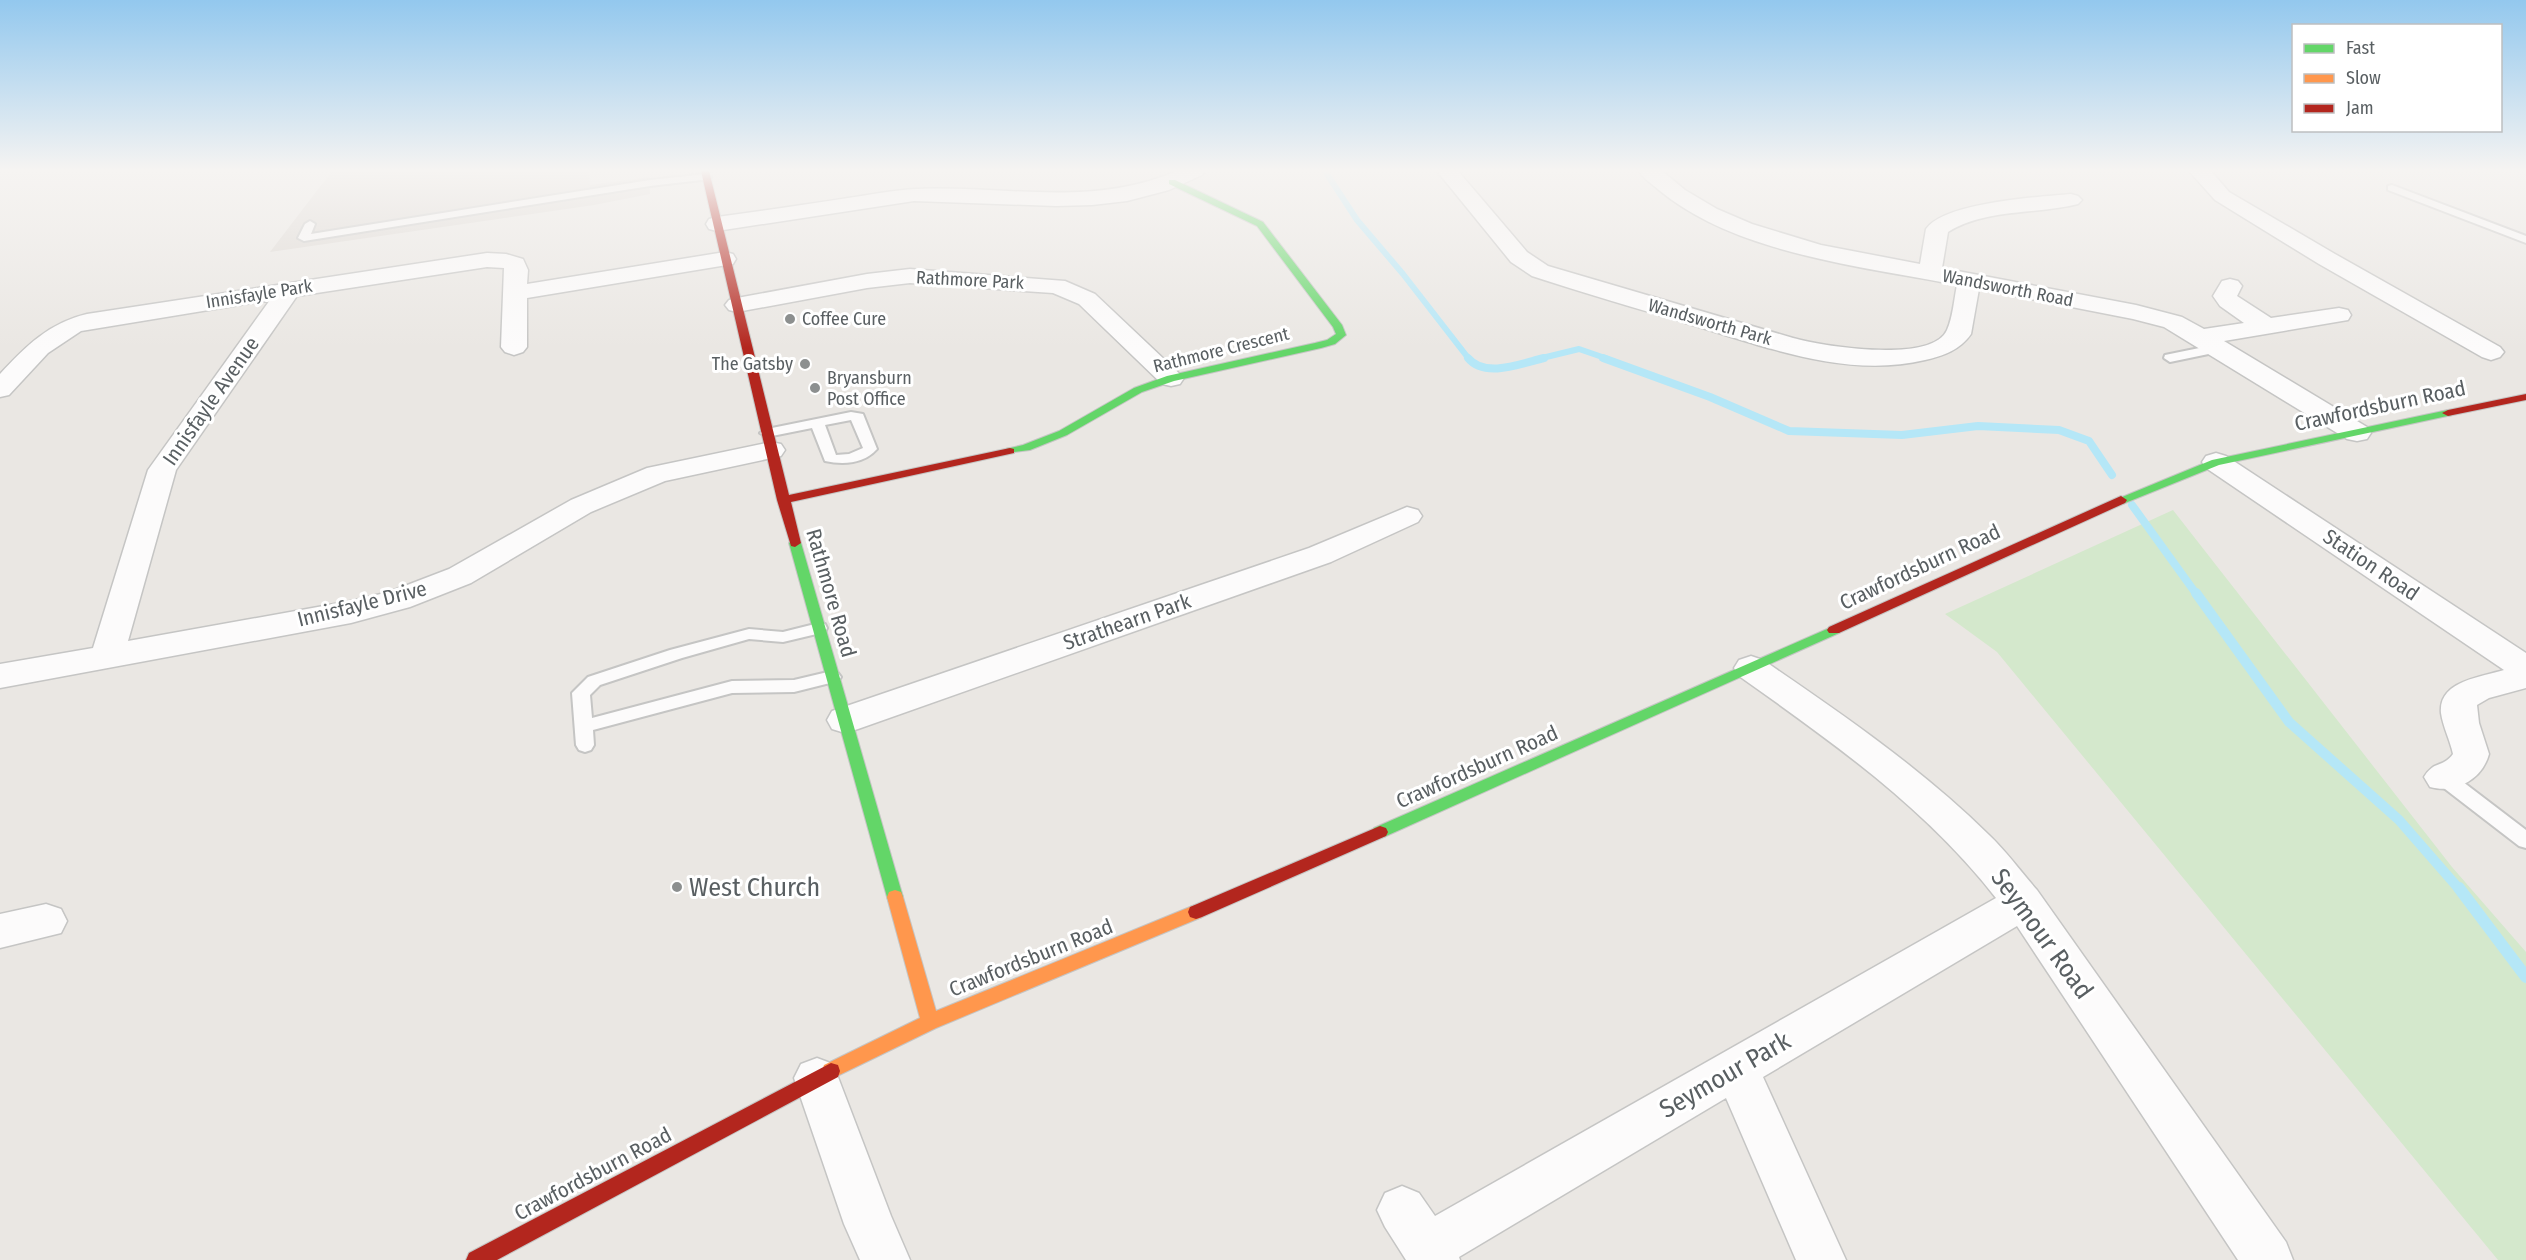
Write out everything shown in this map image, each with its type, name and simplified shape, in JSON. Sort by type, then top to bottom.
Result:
[{"type":"street","name":"Rathmore Road","points":[[718,230],[783,500],[930,1022]]},
{"type":"street","name":"Rathmore Crescent","points":[[783,500],[1026,448],[1063,433],[1138,390],[1171,378],[1317,346],[1341,335],[1338,327],[1264,230]]},
{"type":"street","name":"Wandsworth Park","points":[[1497,230],[1519,257],[1540,271],[1808,351],[1871,358],[1897,357],[1941,347],[1953,341],[1959,334],[1969,281]]},
{"type":"street","name":"Wandsworth Road","points":[[1751,230],[1779,241],[1833,255],[2136,312],[2173,322],[2357,433]]},
{"type":"street","points":[[1930,273],[1937,230]]},
{"type":"street","points":[[2277,230],[2491,352]]},
{"type":"street","points":[[516,293],[725,259]]},
{"type":"street","name":"Innisfayle Park","points":[[0,389],[50,336],[67,326],[87,321],[497,260],[514,264],[516,293],[514,347]]},
{"type":"street","name":"Rathmore Park","points":[[737,305],[867,281],[910,276],[1057,286],[1087,299],[1171,378]]},
{"type":"street","points":[[2230,286],[2225,296],[2228,301],[2266,326]]},
{"type":"street","name":"Innisfayle Avenue","points":[[107,656],[162,470],[289,290]]},
{"type":"street","points":[[2209,342],[2266,326],[2338,315]]},
{"type":"street","name":"Crawfordsburn Road","points":[[476,1260],[817,1078],[930,1022],[1144,935],[1751,668],[2156,484],[2216,462],[2526,397]]},
{"type":"street","name":"Innisfayle Drive","points":[[0,676],[351,612],[399,600],[460,576],[581,506],[657,474],[769,441]]},
{"type":"street","name":"Station Road","points":[[2216,462],[2526,669]]},
{"type":"street","name":"Strathearn Park","points":[[845,720],[1320,555],[1407,516]]},
{"type":"street","name":"Seymour Road","points":[[1751,668],[1842,732],[1901,779],[1977,846],[2023,902],[2268,1260]]},
{"type":"street","points":[[2443,777],[2457,774],[2466,767],[2472,756],[2470,744],[2458,718],[2457,708],[2460,699],[2477,690],[2526,676]]},
{"type":"street","name":"Seymour Park","points":[[1421,1239],[1736,1068],[2023,902]]},
{"type":"street","points":[[0,931],[46,921]]},
{"type":"street","points":[[1736,1068],[1821,1260]]},
{"type":"street","points":[[817,1078],[869,1224],[885,1260]]},
{"type":"lane","points":[[308,230],[304,238],[350,230]]},
{"type":"lane","points":[[2500,230],[2526,240]]},
{"type":"lane","points":[[2170,358],[2209,342]]},
{"type":"lane","points":[[769,441],[817,423]]},
{"type":"lane","points":[[585,745],[581,693],[594,681],[676,654],[749,634],[783,637],[819,628]]},
{"type":"lane","points":[[584,726],[732,687],[795,686],[832,677]]},
{"type":"lane","points":[[2443,777],[2526,841]]},
{"type":"shaded area","points":[[287,230],[423,230],[270,252]]},
{"type":"green space","points":[[2173,510],[2452,867],[2526,952],[2526,1260],[2498,1260],[1997,652],[1945,614]]},
{"type":"waterway","points":[[1365,230],[1469,359]]},
{"type":"waterway","points":[[1538,359],[1579,349],[1608,359]]},
{"type":"waterway","points":[[1469,359],[1484,368],[1494,369],[1544,358]]},
{"type":"waterway","points":[[1603,358],[1710,397],[1789,431],[1902,435],[1978,426],[2059,430],[2089,441],[2112,475]]},
{"type":"waterway","points":[[2132,505],[2197,595]]},
{"type":"waterway","points":[[2196,593],[2289,722],[2399,820],[2460,890]]},
{"type":"waterway","points":[[2459,888],[2526,977]]},
{"type":"traffic: fast","points":[[1010,451],[1026,448],[1063,433],[1138,390],[1171,378],[1317,346],[1331,342],[1341,335],[1338,327],[1264,230]]},
{"type":"traffic: fast","points":[[2121,500],[2216,462],[2448,413]]},
{"type":"traffic: fast","points":[[795,543],[895,897]]},
{"type":"traffic: fast","points":[[1380,832],[1834,630]]},
{"type":"traffic: slow","points":[[895,897],[930,1022]]},
{"type":"traffic: slow","points":[[831,1071],[930,1022],[1196,912]]},
{"type":"traffic: jam","points":[[719,230],[795,543]]},
{"type":"traffic: jam","points":[[2448,413],[2526,397]]},
{"type":"traffic: jam","points":[[783,500],[1010,451]]},
{"type":"traffic: jam","points":[[1834,630],[2121,500]]},
{"type":"traffic: jam","points":[[1196,912],[1380,832]]},
{"type":"traffic: jam","points":[[476,1260],[831,1071]]},
{"type":"place","name":"Coffee Cure","points":[[790,319]]},
{"type":"place","name":"The Gatsby","points":[[805,364]]},
{"type":"place","name":"Bryansburn Post Office","points":[[815,388]]},
{"type":"place","name":"West Church","points":[[677,887]]}]
